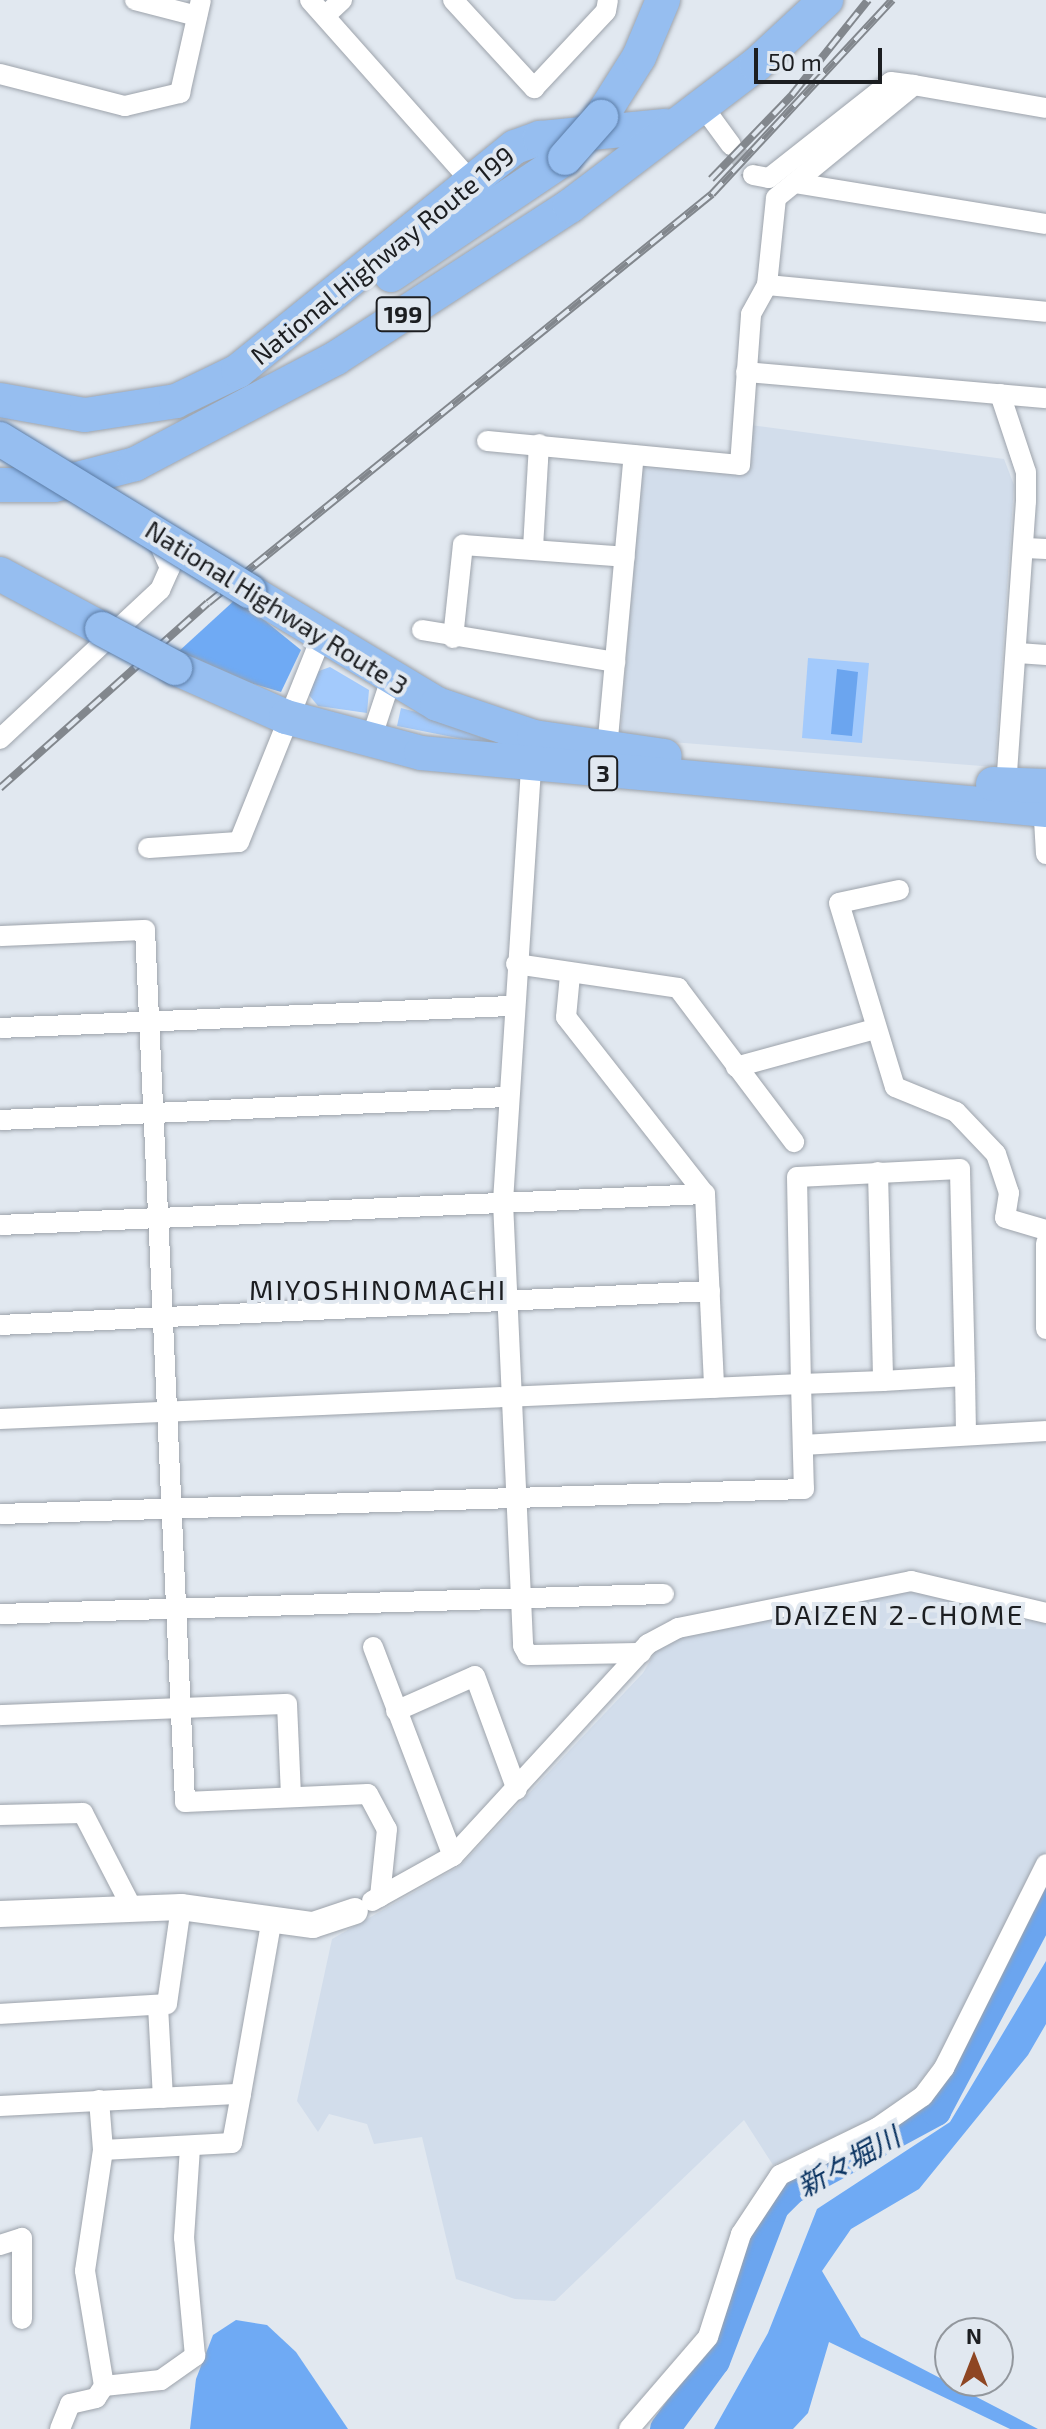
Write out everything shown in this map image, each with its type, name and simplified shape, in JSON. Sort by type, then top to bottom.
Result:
[{"type":"highway","name":"199","points":[[614,117],[663,0]]},
{"type":"highway","name":"199","points":[[109,473],[163,446],[510,226],[578,151],[614,117],[686,0]]},
{"type":"highway","name":"National Highway Route 199","points":[[0,485],[109,473],[270,396],[570,206],[826,0]]},
{"type":"highway","name":"National Highway Route 199","points":[[0,400],[52,412],[115,413],[176,401],[238,371],[394,251],[469,179],[526,141],[578,151],[680,119]]},
{"type":"highway","name":"199","points":[[238,371],[501,207],[578,151]]},
{"type":"highway","name":"National Highway Route 3","points":[[0,439],[249,591],[320,640],[390,682],[532,752],[607,749],[1006,785],[1045,798]]},
{"type":"highway","name":"National Highway Route 3","points":[[0,574],[175,668],[286,717],[370,742],[532,752],[1045,798]]},
{"type":"street","points":[[0,74],[125,106],[180,93],[199,8],[135,0]]},
{"type":"street","points":[[310,0],[469,179]]},
{"type":"street","points":[[326,15],[342,0]]},
{"type":"street","points":[[453,0],[534,88],[603,4]]},
{"type":"street","points":[[753,175],[769,178],[891,82],[1046,108]]},
{"type":"street","points":[[487,441],[740,465],[751,314],[767,285],[776,198],[914,85]]},
{"type":"street","points":[[680,119],[731,145]]},
{"type":"street","points":[[795,183],[1046,224]]},
{"type":"street","points":[[767,285],[1046,312]]},
{"type":"street","points":[[746,372],[1046,398]]},
{"type":"street","points":[[1000,394],[1026,472],[1036,549],[1018,653],[1006,785]]},
{"type":"street","points":[[533,548],[539,444]]},
{"type":"street","points":[[607,749],[634,455]]},
{"type":"street","points":[[0,739],[168,579],[169,556],[109,473]]},
{"type":"street","points":[[453,638],[463,545],[625,557]]},
{"type":"street","points":[[422,630],[453,638],[615,662]]},
{"type":"street","points":[[148,848],[239,842],[286,717],[320,640]]},
{"type":"street","points":[[1018,653],[1046,655]]},
{"type":"street","points":[[370,742],[390,682]]},
{"type":"street","points":[[532,752],[511,1006],[503,1202],[528,1655],[641,1653]]},
{"type":"street","points":[[1045,798],[1046,854]]},
{"type":"street","points":[[899,890],[839,903],[895,1087],[956,1112],[996,1154],[1009,1193],[1005,1218],[1046,1230]]},
{"type":"street","points":[[0,936],[145,930],[169,1507],[185,1802],[368,1794],[387,1829],[380,1897]]},
{"type":"street","points":[[516,964],[570,975],[678,988],[794,1142]]},
{"type":"street","points":[[570,975],[566,1017],[705,1194],[714,1388]]},
{"type":"street","points":[[0,1028],[511,1006]]},
{"type":"street","points":[[736,1067],[875,1029]]},
{"type":"street","points":[[0,1120],[506,1097]]},
{"type":"street","points":[[0,1514],[518,1495],[804,1489],[797,1177],[960,1169],[966,1434]]},
{"type":"street","points":[[878,1172],[883,1381]]},
{"type":"street","points":[[0,1225],[705,1194]]},
{"type":"street","points":[[1045,1329],[1046,1243]]},
{"type":"street","points":[[0,1325],[497,1307],[507,1299],[710,1291]]},
{"type":"street","points":[[0,1419],[965,1376]]},
{"type":"street","points":[[804,1445],[1046,1431]]},
{"type":"street","points":[[0,1914],[181,1907],[313,1925],[355,1911],[453,1856],[641,1653],[678,1628],[911,1581],[1046,1613]]},
{"type":"street","points":[[0,1614],[174,1606],[664,1594]]},
{"type":"street","points":[[373,1647],[453,1856]]},
{"type":"street","points":[[396,1711],[475,1676],[517,1790]]},
{"type":"street","points":[[0,1715],[287,1704],[291,1797]]},
{"type":"street","points":[[0,1815],[83,1813],[132,1908]]},
{"type":"street","points":[[629,2429],[708,2337],[741,2234],[780,2175],[877,2128],[923,2096],[944,2068],[1046,1864]]},
{"type":"street","points":[[0,2014],[167,2004],[181,1907]]},
{"type":"street","points":[[103,2150],[232,2143],[272,1919]]},
{"type":"street","points":[[158,2006],[163,2098]]},
{"type":"street","points":[[0,2106],[241,2094]]},
{"type":"street","points":[[60,2429],[70,2404],[96,2398],[104,2386],[85,2271],[103,2150],[99,2100]]},
{"type":"street","points":[[104,2386],[161,2380],[195,2356],[184,2238],[190,2147]]},
{"type":"street","points":[[0,2245],[22,2238],[22,2319]]},
{"type":"shaded area","points":[[750,425],[1004,459],[1014,485],[995,767],[620,738],[642,462],[745,468]]},
{"type":"shaded area","points":[[237,598],[301,650],[281,692],[216,673],[178,652]]},
{"type":"shaded area","points":[[808,658],[869,663],[862,743],[802,738]]},
{"type":"shaded area","points":[[330,667],[369,690],[367,713],[318,706],[309,695],[316,672]]},
{"type":"shaded area","points":[[837,669],[858,672],[852,736],[831,734]]},
{"type":"shaded area","points":[[401,708],[416,712],[508,748],[397,726]]},
{"type":"shaded area","points":[[911,1591],[1046,1623],[1046,1851],[946,2046],[916,2088],[885,2113],[773,2165],[744,2120],[555,2301],[515,2299],[456,2279],[422,2137],[374,2144],[367,2124],[329,2114],[318,2132],[297,2101],[332,1939],[460,1866],[643,1673],[658,1647],[694,1632]]},
{"type":"shaded area","points":[[1046,1888],[1046,1916],[1031,1949],[1020,1943]]},
{"type":"shaded area","points":[[1046,1961],[1046,2024],[1028,2055],[919,2189],[851,2229],[822,2271],[861,2337],[934,2375],[934,2392],[829,2342],[808,2413],[793,2429],[714,2429],[768,2333],[817,2209],[950,2122]]},
{"type":"shaded area","points":[[236,2320],[267,2325],[296,2352],[348,2429],[190,2429],[196,2379],[213,2335]]},
{"type":"shaded area","points":[[943,2397],[976,2397],[1038,2429],[1010,2429]]},
{"type":"waterway","name":"新々堀川","points":[[665,2429],[715,2361],[774,2207],[792,2189],[936,2111],[1046,1903]]},
{"type":"tunnel","points":[[731,145],[753,175]]},
{"type":"railway","points":[[711,179],[792,95],[868,0]]},
{"type":"railway","points":[[0,788],[208,603],[712,194],[892,0]]},
{"type":"district","name":"MIYOSHINOMACHI","points":[[378,1289]]},
{"type":"district","name":"DAIZEN 2-CHOME","points":[[899,1614]]}]
